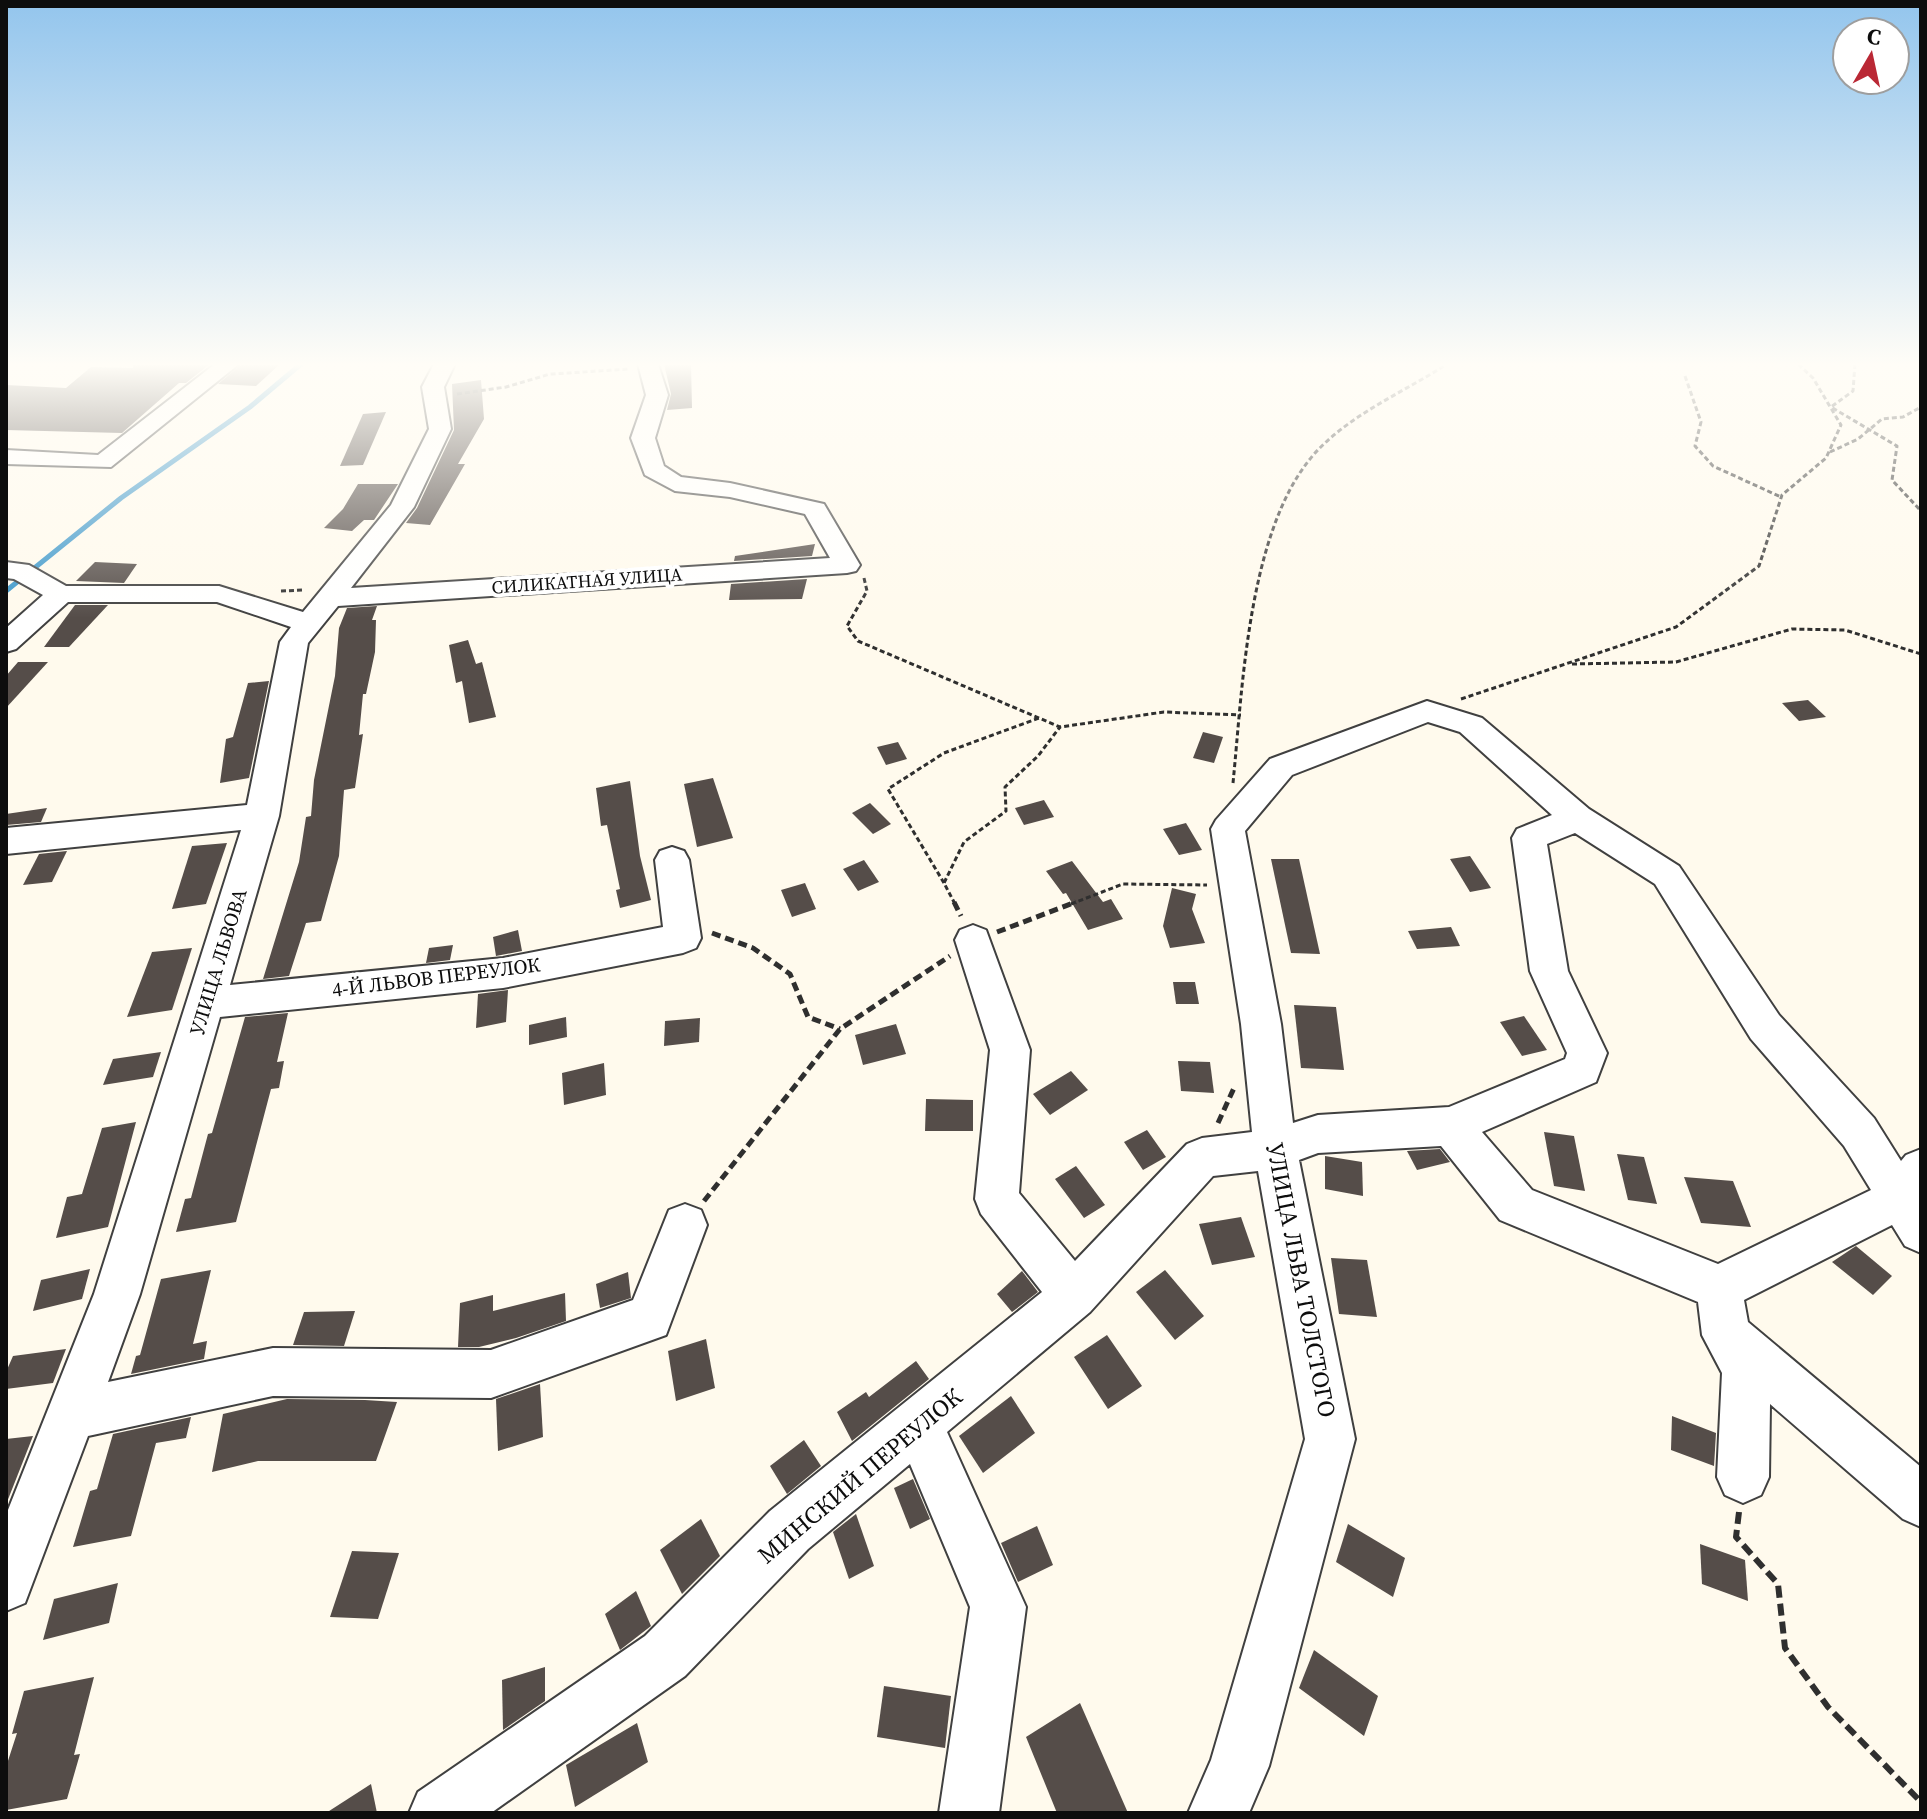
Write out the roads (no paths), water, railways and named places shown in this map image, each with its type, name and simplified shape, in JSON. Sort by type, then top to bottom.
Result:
[{"type":"street","points":[[6,457],[103,462],[120,449]]},
{"type":"street","name":"УЛИЦА ЛЬВОВА","points":[[6,1584],[117,1294],[262,816],[294,642],[402,507],[430,449]]},
{"type":"street","name":"СИЛИКАТНАЯ УЛИЦА","points":[[61,594],[219,594],[318,610],[847,565],[815,509],[730,490],[675,484],[653,470],[646,449]]},
{"type":"street","points":[[6,570],[20,571],[61,594],[6,643]]},
{"type":"street","name":"УЛИЦА ЛЬВА ТОЛСТОГО","points":[[1218,1813],[1239,1766],[1330,1439],[1275,1149],[1261,1024],[1228,829],[1281,767],[1427,711],[1471,725],[1577,818]]},
{"type":"street","points":[[6,841],[262,816]]},
{"type":"street","points":[[1275,1149],[1318,1134],[1451,1126],[1582,1070],[1587,1053],[1549,971],[1529,838],[1577,818],[1667,875],[1765,1027],[1914,1199],[1719,1288],[1516,1205],[1451,1126]]},
{"type":"street","name":"4-Й ЛЬВОВ ПЕРЕУЛОК","points":[[205,1003],[503,973],[683,938],[672,860]]},
{"type":"street","points":[[973,940],[1010,1050],[997,1199],[1074,1296]]},
{"type":"street","name":"МИНСКИЙ ПЕРЕУЛОК","points":[[439,1813],[665,1656],[789,1530],[1074,1296],[1202,1158],[1275,1149]]},
{"type":"street","points":[[71,1415],[273,1372],[491,1374],[649,1318],[685,1225]]},
{"type":"street","points":[[1719,1288],[1726,1335],[1746,1368],[1743,1477]]},
{"type":"street","points":[[1726,1335],[1921,1501]]},
{"type":"street","points":[[918,1424],[998,1607],[969,1813]]},
{"type":"waterway","points":[[6,591],[121,498],[191,449]]}]
